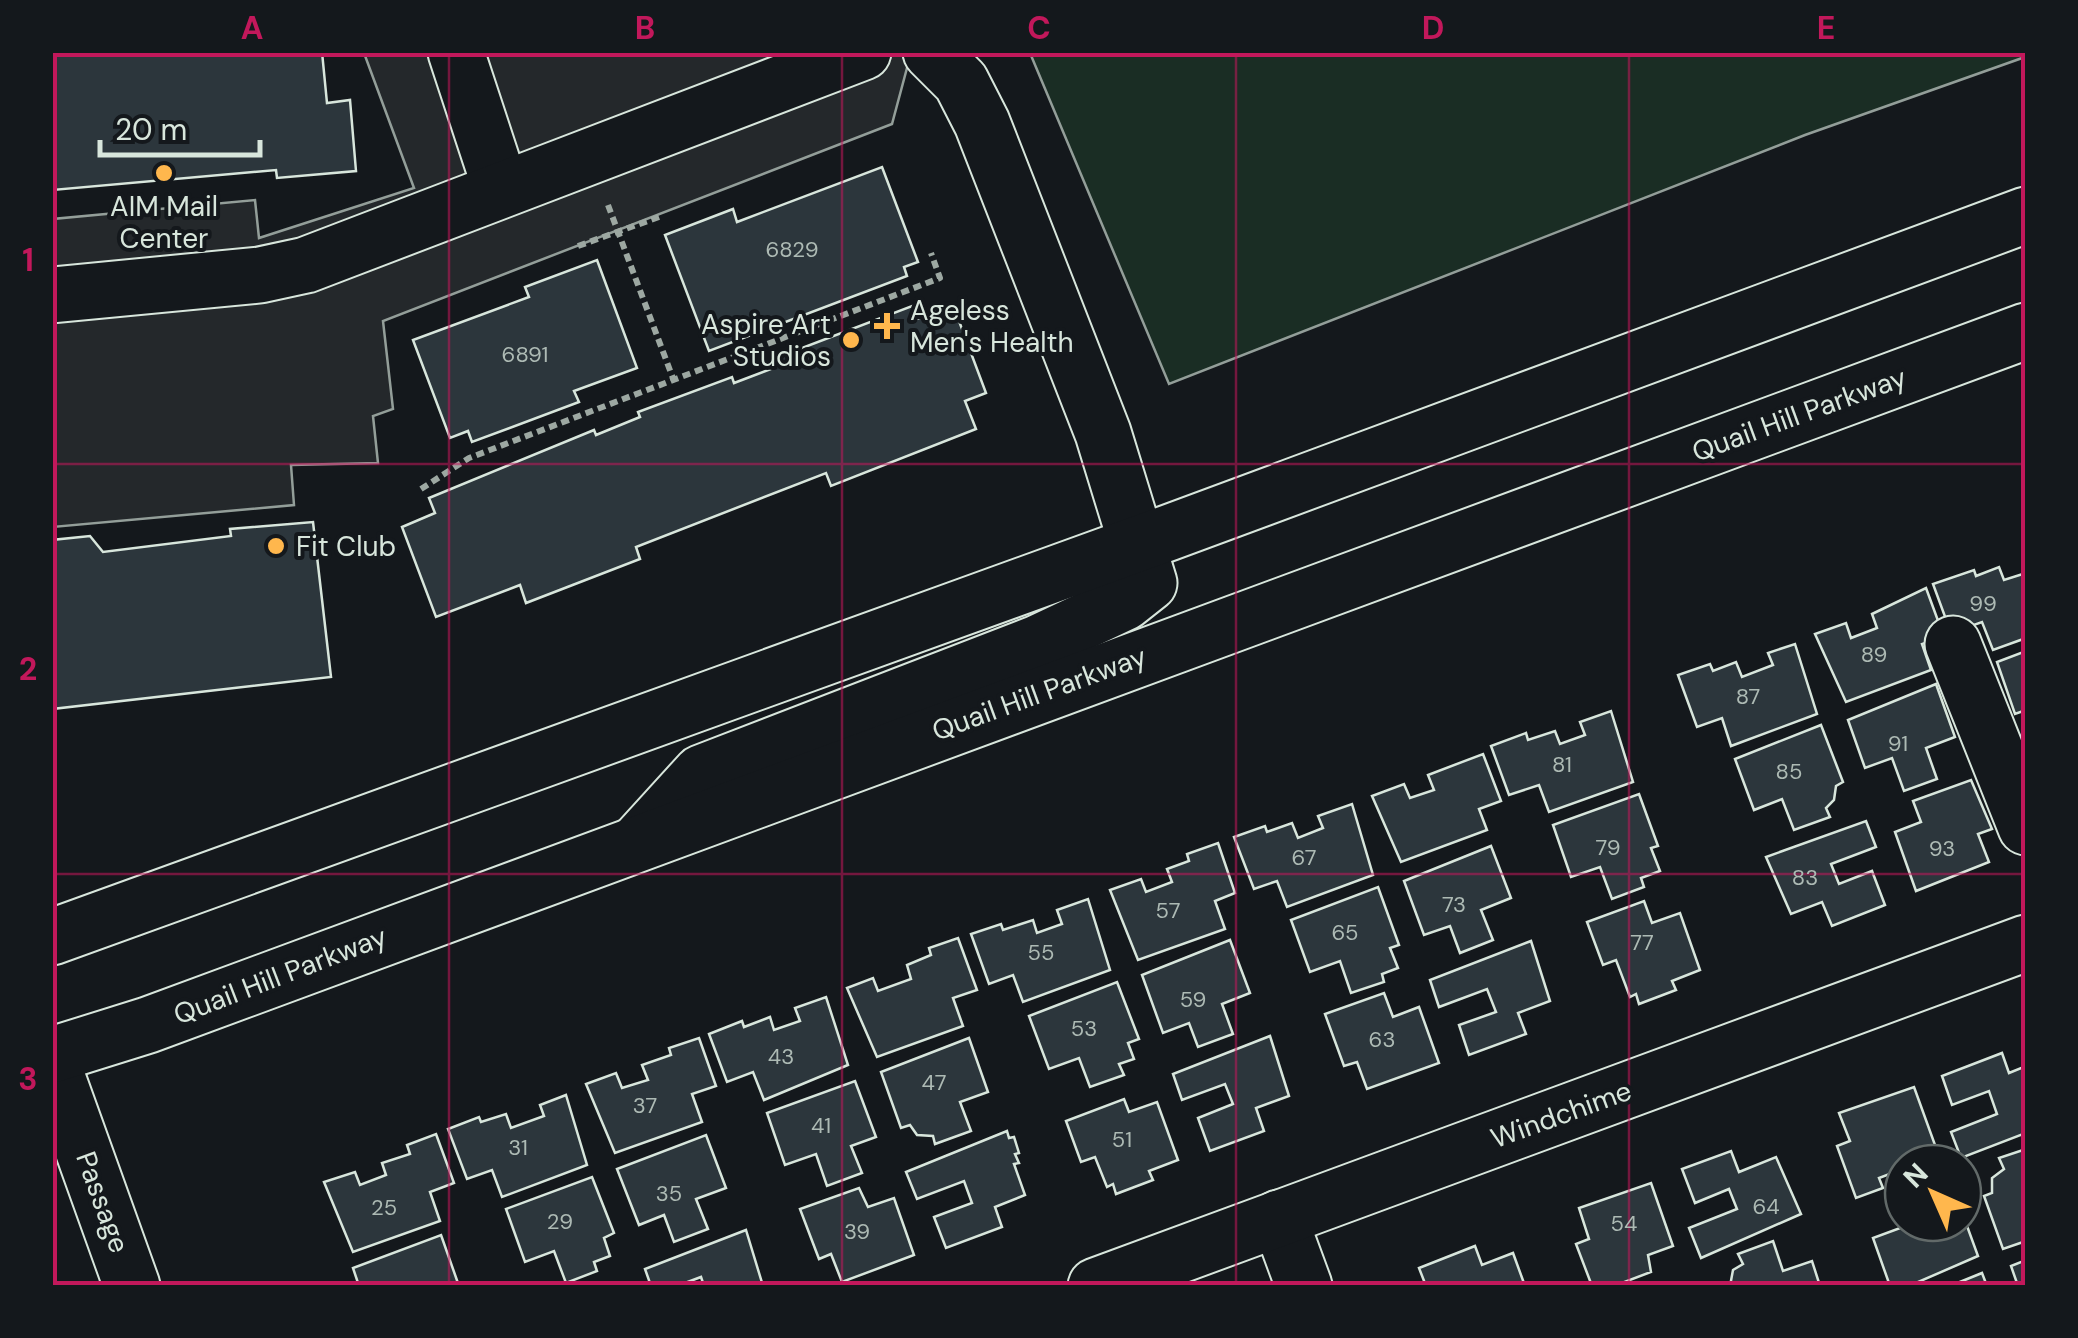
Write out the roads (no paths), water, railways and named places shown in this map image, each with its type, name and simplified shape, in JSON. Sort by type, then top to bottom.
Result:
[{"type":"main road","points":[[456,52],[501,189]]},
{"type":"main road","points":[[52,295],[260,275],[306,265],[863,52]]},
{"type":"main road","points":[[640,840],[701,774],[1038,642],[1137,596],[1149,583],[1104,433],[982,122],[962,82],[931,52]]},
{"type":"main road","points":[[52,937],[1135,544],[2026,214]]},
{"type":"main road","name":"Quail Hill Parkway","points":[[52,1055],[148,1025],[2026,331]]},
{"type":"main road","points":[[1953,644],[2026,828]]},
{"type":"main road","name":"Windchime","points":[[1096,1286],[2026,942]]},
{"type":"main road","name":"Passage","points":[[52,1063],[132,1286]]},
{"type":"main road","points":[[1280,1218],[1304,1286]]},
{"type":"place","name":"AIM Mail Center","points":[[164,173]]},
{"type":"place","name":"Ageless Men's Health","points":[[887,326]]},
{"type":"place","name":"Aspire Art Studios","points":[[851,340]]},
{"type":"place","name":"Fit Club","points":[[276,546]]}]
